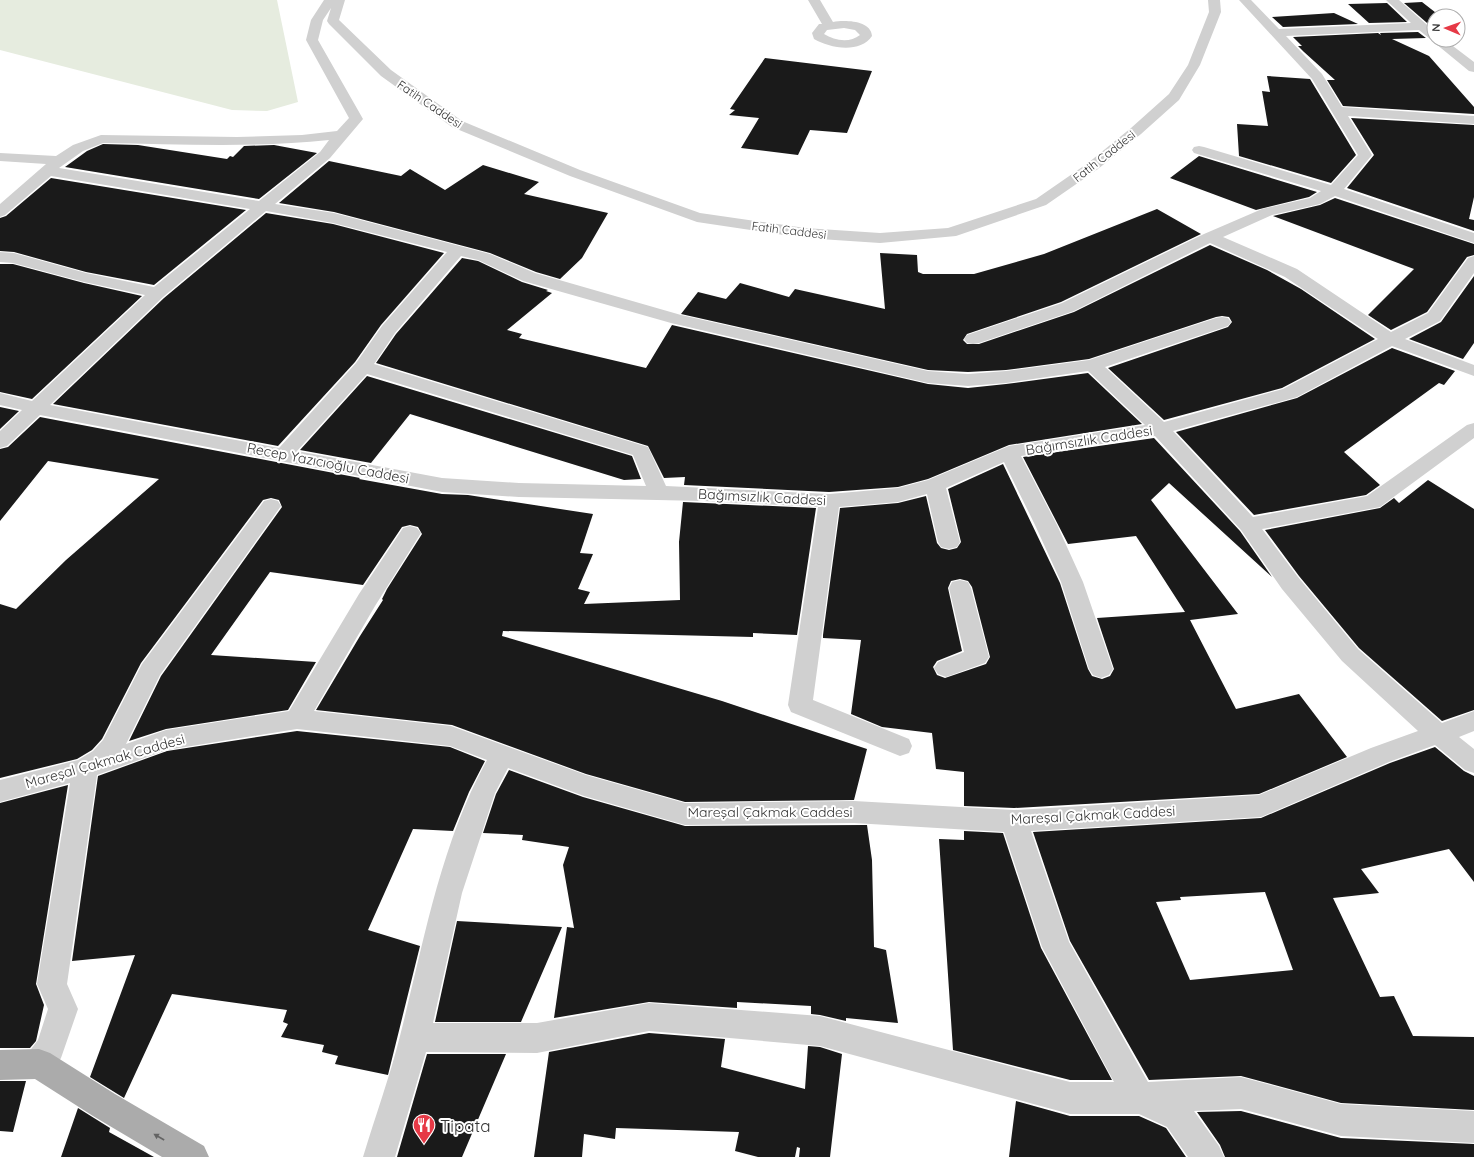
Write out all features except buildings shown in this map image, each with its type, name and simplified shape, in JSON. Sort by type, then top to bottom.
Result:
[{"type":"main road","points":[[0,1065],[39,1064],[104,1106],[192,1157]]},
{"type":"street","points":[[0,442],[157,293],[325,155],[341,134],[356,119],[312,40],[317,20],[330,0]]},
{"type":"street","name":"Fatih Caddesi","points":[[339,0],[333,21],[386,74],[457,124],[575,172],[697,217],[805,233],[880,238],[950,233],[1041,202],[1093,166],[1136,131],[1174,97],[1194,65],[1215,12],[1214,0]]},
{"type":"street","points":[[814,0],[829,26]]},
{"type":"street","points":[[973,339],[1068,307],[1210,237],[1267,212],[1315,201],[1338,187],[1365,155],[1317,77],[1245,0]]},
{"type":"street","points":[[1392,0],[1426,30]]},
{"type":"street","points":[[1276,33],[1422,26]]},
{"type":"street","points":[[1448,48],[1474,68]]},
{"type":"street","points":[[1338,111],[1474,120]]},
{"type":"street","points":[[0,212],[54,166],[78,148],[101,139],[237,141],[302,139],[341,134]]},
{"type":"street","points":[[1199,150],[1333,190],[1474,238]]},
{"type":"street","points":[[0,157],[54,166],[262,207],[334,218],[484,257],[529,277],[670,317],[928,377],[968,380],[1006,377],[1092,365],[1222,322]]},
{"type":"street","points":[[1210,237],[1291,273],[1391,340],[1474,371]]},
{"type":"street","points":[[284,454],[363,367],[388,330],[458,250]]},
{"type":"street","points":[[0,257],[14,258],[84,277],[157,293]]},
{"type":"street","name":"Bağımsızlık Caddesi","points":[[659,493],[829,501],[898,495],[935,485],[1009,452],[1160,429],[1290,393],[1434,317],[1474,261]]},
{"type":"street","points":[[1092,365],[1160,429],[1248,525],[1290,583],[1350,655],[1438,734],[1474,763]]},
{"type":"street","points":[[363,367],[641,451],[659,493]]},
{"type":"street","name":"Recep Yazıcıoğlu Caddesi","points":[[0,399],[35,408],[442,485],[519,490],[659,493]]},
{"type":"street","points":[[1248,525],[1373,502],[1474,429]]},
{"type":"street","points":[[1009,452],[1046,525],[1072,582],[1101,669]]},
{"type":"street","points":[[935,485],[949,542]]},
{"type":"street","points":[[829,501],[800,705],[900,746]]},
{"type":"street","points":[[39,1064],[50,1048],[63,1009],[52,984],[85,769],[102,758],[112,747],[150,670],[271,506]]},
{"type":"street","points":[[297,719],[367,600],[410,533]]},
{"type":"street","points":[[946,668],[977,657],[960,588]]},
{"type":"street","name":"Mareşal Çakmak Caddesi","points":[[0,791],[85,769],[166,740],[297,719],[451,736],[584,785],[685,814],[854,812],[1014,821],[1261,806],[1380,755],[1474,722]]},
{"type":"street","points":[[378,1157],[415,1037],[448,893],[482,792],[502,754]]},
{"type":"street","points":[[1014,821],[1056,947],[1140,1098],[1178,1116],[1208,1157]]},
{"type":"street","points":[[415,1037],[537,1038],[649,1017],[820,1030],[1070,1098],[1140,1098],[1241,1093],[1341,1120],[1474,1127]]},
{"type":"shaded area","points":[[0,0],[277,0],[298,102],[267,111],[232,110],[0,50]]},
{"type":"place","name":"Tipata","points":[[424,1144]]}]
